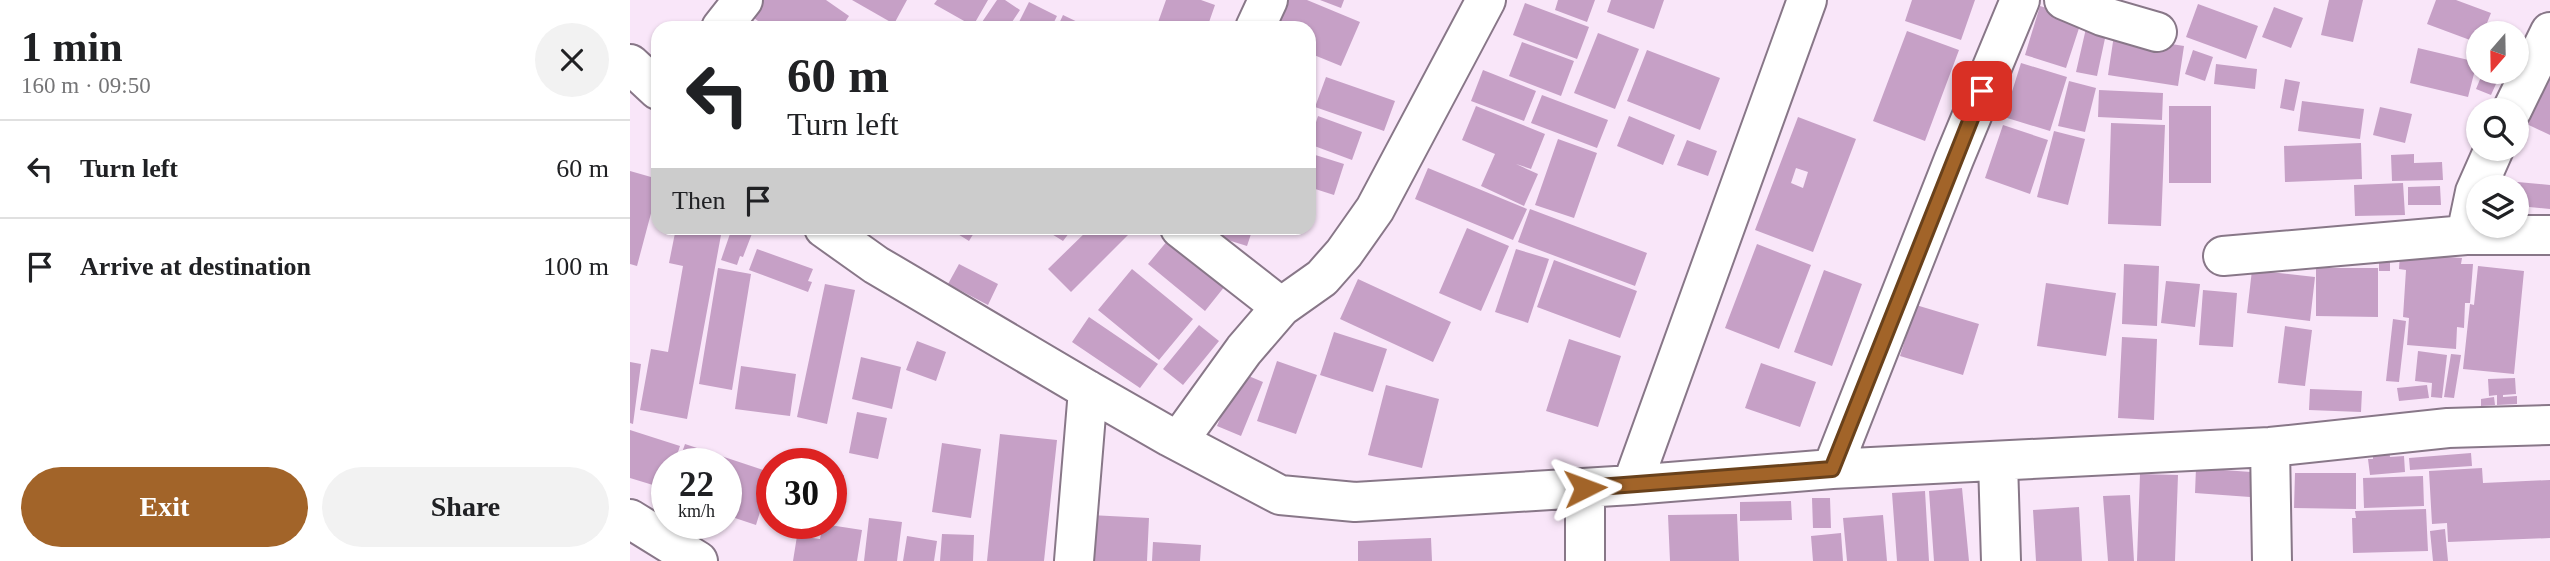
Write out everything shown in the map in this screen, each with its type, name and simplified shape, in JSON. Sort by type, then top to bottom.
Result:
[{"type":"street","points":[[726,21],[743,0]]},
{"type":"street","points":[[1258,21],[1268,0]]},
{"type":"street","points":[[1179,440],[1244,349],[1281,307],[1322,278],[1375,209],[1486,0]]},
{"type":"street","points":[[1632,485],[1807,0]]},
{"type":"street","points":[[1832,469],[1954,159],[2020,0]]},
{"type":"street","points":[[2064,0],[2102,16],[2157,32]]},
{"type":"street","points":[[2518,98],[2550,32]]},
{"type":"street","points":[[630,64],[651,84]]},
{"type":"street","points":[[834,235],[876,265],[1088,390],[1280,495],[1355,502],[1632,485],[1832,469],[2270,447],[2448,428],[2550,425]]},
{"type":"street","points":[[1189,235],[1281,307]]},
{"type":"street","points":[[2223,256],[2466,235]]},
{"type":"street","points":[[2529,235],[2550,235]]},
{"type":"street","points":[[1074,561],[1088,390]]},
{"type":"street","points":[[2270,447],[2272,561]]},
{"type":"street","points":[[1998,462],[2001,561]]},
{"type":"street","points":[[1585,488],[1585,561]]},
{"type":"street","points":[[630,519],[698,561]]},
{"type":"building","points":[[762,0],[826,0],[849,16],[846,21],[758,21],[751,16]]},
{"type":"building","points":[[852,0],[907,0],[896,21],[889,21]]},
{"type":"building","points":[[937,0],[988,0],[976,21],[964,21],[934,4]]},
{"type":"building","points":[[997,0],[1005,0],[1020,10],[1013,21],[983,21]]},
{"type":"building","points":[[1166,0],[1201,0],[1215,5],[1209,21],[1158,21]]},
{"type":"building","points":[[1288,0],[1307,0],[1360,22],[1341,66],[1316,56],[1316,21],[1280,21]]},
{"type":"building","points":[[1320,0],[1344,0],[1341,8]]},
{"type":"building","points":[[1558,0],[1595,0],[1587,22],[1555,10]]},
{"type":"building","points":[[1611,0],[1664,0],[1654,29],[1607,12]]},
{"type":"building","points":[[1912,0],[1975,0],[1961,40],[1905,21]]},
{"type":"building","points":[[2329,0],[2363,0],[2353,42],[2321,35]]},
{"type":"building","points":[[2436,0],[2456,0],[2491,13],[2488,21],[2466,21],[2466,39],[2427,24]]},
{"type":"building","points":[[1029,2],[1057,16],[1054,21],[1020,21]]},
{"type":"building","points":[[1525,3],[1589,27],[1577,59],[1513,35]]},
{"type":"building","points":[[2198,4],[2258,26],[2246,59],[2186,37]]},
{"type":"building","points":[[2040,6],[2082,19],[2066,68],[2025,55]]},
{"type":"building","points":[[2274,7],[2303,18],[2291,48],[2262,37]]},
{"type":"building","points":[[1063,15],[1075,21],[1060,21]]},
{"type":"building","points":[[2087,24],[2107,29],[2097,76],[2076,72]]},
{"type":"building","points":[[1907,31],[1959,50],[1925,141],[1873,121]]},
{"type":"building","points":[[1598,33],[1639,49],[1615,109],[1574,93]]},
{"type":"building","points":[[2114,35],[2184,46],[2178,86],[2108,75]]},
{"type":"building","points":[[1522,42],[1574,61],[1561,96],[1509,76]]},
{"type":"building","points":[[2418,48],[2466,59],[2466,84],[2471,84],[2468,97],[2410,83]]},
{"type":"building","points":[[1647,50],[1720,78],[1700,130],[1627,101]]},
{"type":"building","points":[[2193,50],[2213,57],[2205,81],[2185,74]]},
{"type":"building","points":[[2021,63],[2067,77],[2050,131],[2004,117]]},
{"type":"building","points":[[2216,64],[2257,69],[2255,89],[2214,84]]},
{"type":"building","points":[[1483,70],[1536,91],[1524,121],[1471,101]]},
{"type":"building","points":[[2550,71],[2550,135],[2529,125],[2529,101]]},
{"type":"building","points":[[1326,77],[1395,101],[1384,131],[1316,107]]},
{"type":"building","points":[[2285,79],[2300,82],[2294,111],[2280,108]]},
{"type":"building","points":[[2069,81],[2096,88],[2085,132],[2058,126]]},
{"type":"building","points":[[2478,84],[2496,84],[2491,95],[2476,89]]},
{"type":"building","points":[[2099,90],[2163,93],[2162,120],[2098,117]]},
{"type":"building","points":[[1542,95],[1608,120],[1597,148],[1531,123]]},
{"type":"building","points":[[2302,101],[2364,109],[2360,139],[2298,131]]},
{"type":"building","points":[[1476,106],[1545,134],[1531,169],[1516,164],[1538,174],[1524,206],[1481,186],[1495,154],[1462,140]]},
{"type":"building","points":[[2169,106],[2211,106],[2211,183],[2169,183]]},
{"type":"building","points":[[2380,107],[2412,114],[2405,143],[2373,135]]},
{"type":"building","points":[[1318,116],[1362,132],[1352,160],[1316,147]]},
{"type":"building","points":[[1629,116],[1675,135],[1663,165],[1617,146]]},
{"type":"building","points":[[1798,117],[1856,139],[1813,252],[1755,230]],"holes":[[[1796,168],[1808,172],[1803,188],[1791,183]]]},
{"type":"building","points":[[2111,123],[2165,125],[2161,226],[2108,224]]},
{"type":"building","points":[[2003,125],[2048,140],[2030,194],[1985,178]]},
{"type":"building","points":[[2054,131],[2085,139],[2068,205],[2037,197]]},
{"type":"building","points":[[1558,139],[1597,153],[1574,218],[1535,205]]},
{"type":"building","points":[[1687,140],[1717,151],[1708,176],[1677,165]]},
{"type":"building","points":[[2361,143],[2362,179],[2285,182],[2284,146]]},
{"type":"building","points":[[2414,154],[2414,163],[2442,162],[2443,180],[2392,181],[2391,155]]},
{"type":"building","points":[[1316,155],[1344,164],[1334,195],[1316,189]]},
{"type":"building","points":[[1428,168],[1527,209],[1513,240],[1415,199]]},
{"type":"building","points":[[630,171],[651,177],[651,213],[637,266],[630,264]]},
{"type":"building","points":[[2403,183],[2405,215],[2355,216],[2354,185]]},
{"type":"building","points":[[2529,183],[2550,185],[2550,209],[2529,207]]},
{"type":"building","points":[[2440,186],[2441,205],[2408,205],[2408,187]]},
{"type":"building","points":[[1530,209],[1647,253],[1635,286],[1518,242]]},
{"type":"building","points":[[1467,228],[1509,246],[1481,311],[1439,293]]},
{"type":"building","points":[[675,235],[721,235],[687,419],[640,410],[651,349],[668,352],[683,266],[669,263]]},
{"type":"building","points":[[730,235],[751,235],[737,265],[721,260]]},
{"type":"building","points":[[959,235],[973,235],[969,241]]},
{"type":"building","points":[[1053,235],[1068,235],[1063,241]]},
{"type":"building","points":[[1083,235],[1128,235],[1071,292],[1048,269]]},
{"type":"building","points":[[1212,235],[1251,235],[1247,246]]},
{"type":"building","points":[[1168,240],[1225,286],[1205,311],[1148,264]]},
{"type":"building","points":[[1757,244],[1811,265],[1779,349],[1725,328]]},
{"type":"building","points":[[757,249],[813,269],[808,281],[812,282],[808,292],[749,270]]},
{"type":"building","points":[[1516,249],[1549,259],[1528,323],[1495,312]]},
{"type":"building","points":[[2400,254],[2462,258],[2461,264],[2473,264],[2470,303],[2465,303],[2464,328],[2457,327],[2456,349],[2407,345],[2409,318],[2403,317],[2406,270],[2399,269]]},
{"type":"building","points":[[1554,260],[1637,291],[1620,338],[1537,307]]},
{"type":"building","points":[[2379,260],[2390,260],[2390,271],[2379,271]]},
{"type":"building","points":[[959,264],[998,284],[988,305],[948,284]]},
{"type":"building","points":[[2124,264],[2159,266],[2157,326],[2122,324]]},
{"type":"building","points":[[2478,266],[2524,271],[2514,374],[2463,369],[2470,304],[2474,305]]},
{"type":"building","points":[[718,268],[751,274],[732,390],[699,384]]},
{"type":"building","points":[[2316,268],[2378,268],[2378,317],[2316,316]]},
{"type":"building","points":[[1132,269],[1193,319],[1159,360],[1098,310]]},
{"type":"building","points":[[1824,270],[1862,284],[1832,366],[1794,352]]},
{"type":"building","points":[[2252,270],[2315,277],[2310,321],[2247,313]]},
{"type":"building","points":[[1358,279],[1451,322],[1433,362],[1340,319]]},
{"type":"building","points":[[2166,281],[2200,284],[2195,327],[2161,323]]},
{"type":"building","points":[[2046,283],[2116,293],[2106,356],[2037,346]]},
{"type":"building","points":[[825,284],[855,290],[827,424],[797,417]]},
{"type":"building","points":[[2203,290],[2237,293],[2233,347],[2199,345]]},
{"type":"building","points":[[1916,305],[1979,324],[1963,375],[1900,356]]},
{"type":"building","points":[[1089,317],[1158,364],[1140,388],[1072,342]]},
{"type":"building","points":[[2393,319],[2406,321],[2399,382],[2386,381]]},
{"type":"building","points":[[1199,325],[1219,341],[1183,385],[1163,369]]},
{"type":"building","points":[[2285,326],[2312,330],[2305,386],[2278,383]]},
{"type":"building","points":[[1334,332],[1387,349],[1373,392],[1320,375]]},
{"type":"building","points":[[2122,337],[2157,339],[2154,420],[2118,418]]},
{"type":"building","points":[[1569,339],[1621,356],[1598,427],[1546,411]]},
{"type":"building","points":[[917,341],[946,352],[936,381],[906,370]]},
{"type":"building","points":[[2418,351],[2447,355],[2442,398],[2431,397],[2432,383],[2415,381]]},
{"type":"building","points":[[2451,354],[2461,355],[2454,398],[2444,397]]},
{"type":"building","points":[[861,357],[901,367],[892,409],[852,399]]},
{"type":"building","points":[[1277,361],[1317,375],[1296,434],[1257,421]]},
{"type":"building","points":[[630,362],[641,364],[633,424],[630,423]]},
{"type":"building","points":[[1761,363],[1816,382],[1800,427],[1745,408]]},
{"type":"building","points":[[741,366],[796,374],[790,416],[735,409]]},
{"type":"building","points":[[1239,372],[1263,382],[1241,436],[1217,426]]},
{"type":"building","points":[[2515,378],[2516,394],[2503,397],[2517,396],[2517,404],[2497,405],[2497,395],[2489,396],[2488,379]]},
{"type":"building","points":[[1386,385],[1439,399],[1422,468],[1368,455]]},
{"type":"building","points":[[2427,385],[2429,398],[2399,401],[2397,388]]},
{"type":"building","points":[[2310,389],[2362,391],[2361,412],[2309,410]]},
{"type":"building","points":[[2494,397],[2495,405],[2481,406],[2481,399]]},
{"type":"building","points":[[857,412],[887,418],[878,459],[849,453]]},
{"type":"building","points":[[630,430],[680,446],[651,448],[651,484],[630,478]]},
{"type":"building","points":[[1000,434],[1057,440],[1044,561],[987,561]]},
{"type":"building","points":[[942,443],[981,449],[971,518],[932,512]]},
{"type":"building","points":[[2389,448],[2390,457],[2404,456],[2405,472],[2370,475],[2368,459],[2373,459],[2373,449]]},
{"type":"building","points":[[2471,453],[2472,466],[2410,470],[2409,458]]},
{"type":"building","points":[[742,463],[756,468],[756,525],[742,520]]},
{"type":"building","points":[[2196,468],[2251,472],[2250,497],[2195,493]]},
{"type":"building","points":[[2482,468],[2483,483],[2550,480],[2550,538],[2448,542],[2447,523],[2432,524],[2429,471]]},
{"type":"building","points":[[2295,473],[2356,473],[2356,509],[2294,508]]},
{"type":"building","points":[[2140,474],[2178,475],[2175,561],[2137,561]]},
{"type":"building","points":[[2423,476],[2424,506],[2364,508],[2363,478]]},
{"type":"building","points":[[1962,488],[1969,561],[1934,561],[1929,491]]},
{"type":"building","points":[[1925,491],[1929,561],[1897,561],[1892,493]]},
{"type":"building","points":[[2130,495],[2134,561],[2108,561],[2103,496]]},
{"type":"building","points":[[1812,498],[1830,498],[1831,528],[1813,528]]},
{"type":"building","points":[[1791,501],[1792,520],[1740,521],[1740,502]]},
{"type":"building","points":[[2079,507],[2082,561],[2036,561],[2033,510]]},
{"type":"building","points":[[2426,509],[2428,551],[2353,553],[2352,518],[2356,518],[2355,511]]},
{"type":"building","points":[[1737,514],[1739,561],[1670,561],[1668,515]]},
{"type":"building","points":[[1090,515],[1149,518],[1147,561],[1088,561]]},
{"type":"building","points":[[1883,515],[1887,561],[1847,561],[1843,518]]},
{"type":"building","points":[[869,518],[902,522],[897,561],[864,561]]},
{"type":"building","points":[[847,528],[862,530],[857,561],[793,561],[797,539],[847,539]]},
{"type":"building","points":[[2445,529],[2448,561],[2433,561],[2430,531]]},
{"type":"building","points":[[1841,533],[1843,561],[1813,561],[1811,536]]},
{"type":"building","points":[[942,534],[974,535],[973,561],[940,561]]},
{"type":"building","points":[[907,536],[937,541],[934,561],[903,561]]},
{"type":"building","points":[[1431,538],[1432,561],[1358,561],[1358,541]]},
{"type":"building","points":[[1153,542],[1201,545],[1200,561],[1152,561]]},
{"type":"route","points":[[1585,488],[1832,469],[1982,91]]}]
